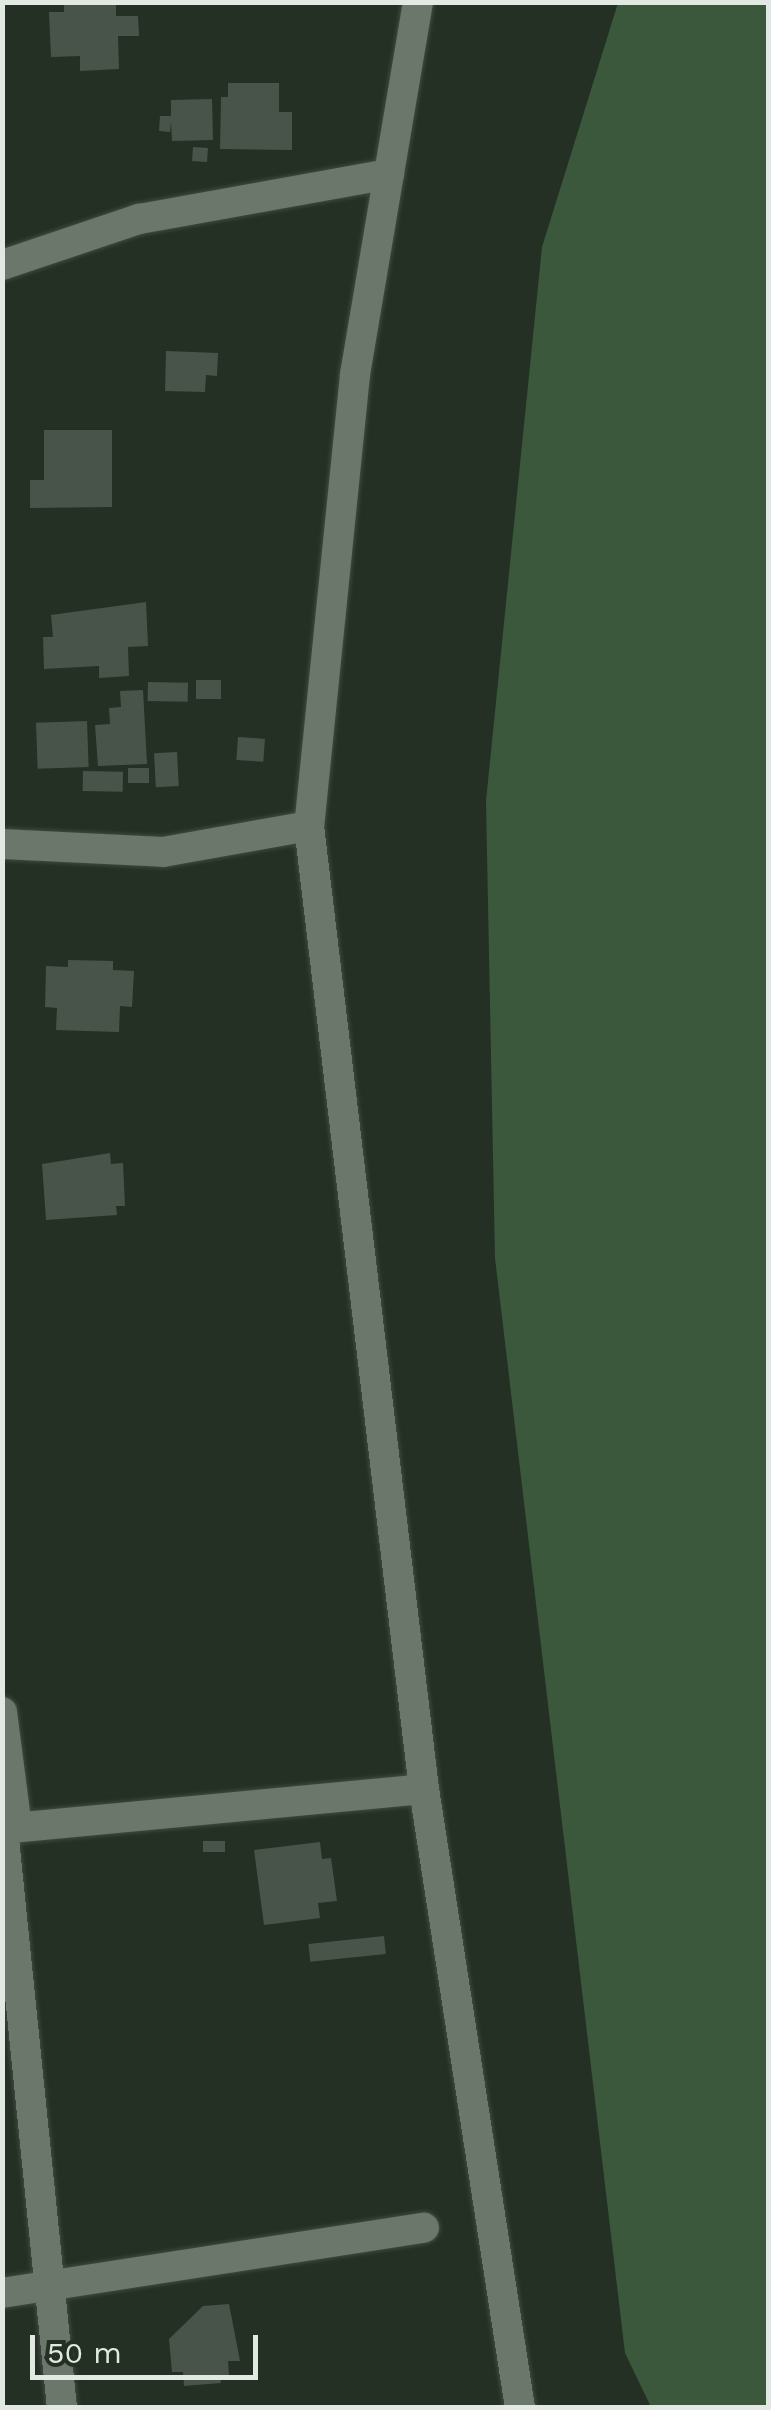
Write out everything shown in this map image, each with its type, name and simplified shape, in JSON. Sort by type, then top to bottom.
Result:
[{"type":"street","points":[[418,2],[355,375],[308,826],[424,1789],[520,2408]]},
{"type":"street","points":[[2,264],[139,219],[389,174]]},
{"type":"street","points":[[2,844],[163,852],[308,826]]},
{"type":"street","points":[[2,1712],[8,1828],[62,2408]]},
{"type":"street","points":[[8,1828],[424,1789]]},
{"type":"street","points":[[2,2293],[424,2228]]},
{"type":"green space","points":[[618,3],[768,3],[768,2407],[651,2407],[625,2353],[495,1258],[486,801],[542,247]]},
{"type":"building","points":[[64,2],[116,2],[116,16],[138,16],[139,36],[118,36],[119,69],[80,71],[80,56],[51,57],[49,12],[64,12]]},
{"type":"building","points":[[228,83],[279,83],[279,112],[292,112],[292,150],[220,149],[221,97],[228,97]]},
{"type":"building","points":[[212,99],[213,140],[172,141],[171,122],[170,132],[159,131],[160,116],[171,116],[171,100]]},
{"type":"building","points":[[193,147],[208,148],[207,162],[192,161]]},
{"type":"building","points":[[166,351],[218,353],[217,376],[206,375],[205,392],[165,391]]},
{"type":"building","points":[[44,430],[112,430],[112,507],[30,508],[30,480],[44,480]]},
{"type":"building","points":[[146,602],[148,646],[128,647],[129,676],[99,678],[99,666],[44,669],[43,637],[53,637],[51,615]]},
{"type":"building","points":[[196,680],[221,680],[221,699],[196,699]]},
{"type":"building","points":[[148,682],[188,683],[188,702],[148,701]]},
{"type":"building","points":[[143,690],[147,764],[98,766],[95,725],[110,724],[109,708],[121,707],[120,691]]},
{"type":"building","points":[[87,721],[89,767],[38,769],[36,723]]},
{"type":"building","points":[[238,737],[265,739],[263,762],[236,760]]},
{"type":"building","points":[[177,752],[179,786],[156,787],[154,753]]},
{"type":"building","points":[[128,768],[149,768],[149,783],[128,783]]},
{"type":"building","points":[[83,771],[123,772],[123,792],[83,791]]},
{"type":"building","points":[[68,960],[113,961],[113,970],[134,971],[132,1007],[120,1006],[119,1032],[56,1030],[57,1008],[45,1007],[46,966],[68,967]]},
{"type":"building","points":[[110,1153],[111,1164],[123,1163],[125,1206],[116,1206],[117,1215],[46,1220],[42,1164]]},
{"type":"building","points":[[203,1841],[225,1841],[225,1852],[203,1852]]},
{"type":"building","points":[[320,1842],[322,1859],[331,1858],[337,1901],[318,1903],[320,1918],[264,1925],[254,1850]]},
{"type":"building","points":[[384,1936],[386,1954],[310,1962],[308,1944]]},
{"type":"building","points":[[229,2304],[240,2361],[228,2361],[229,2376],[220,2377],[221,2383],[184,2386],[183,2372],[172,2372],[169,2339],[203,2306]]}]
